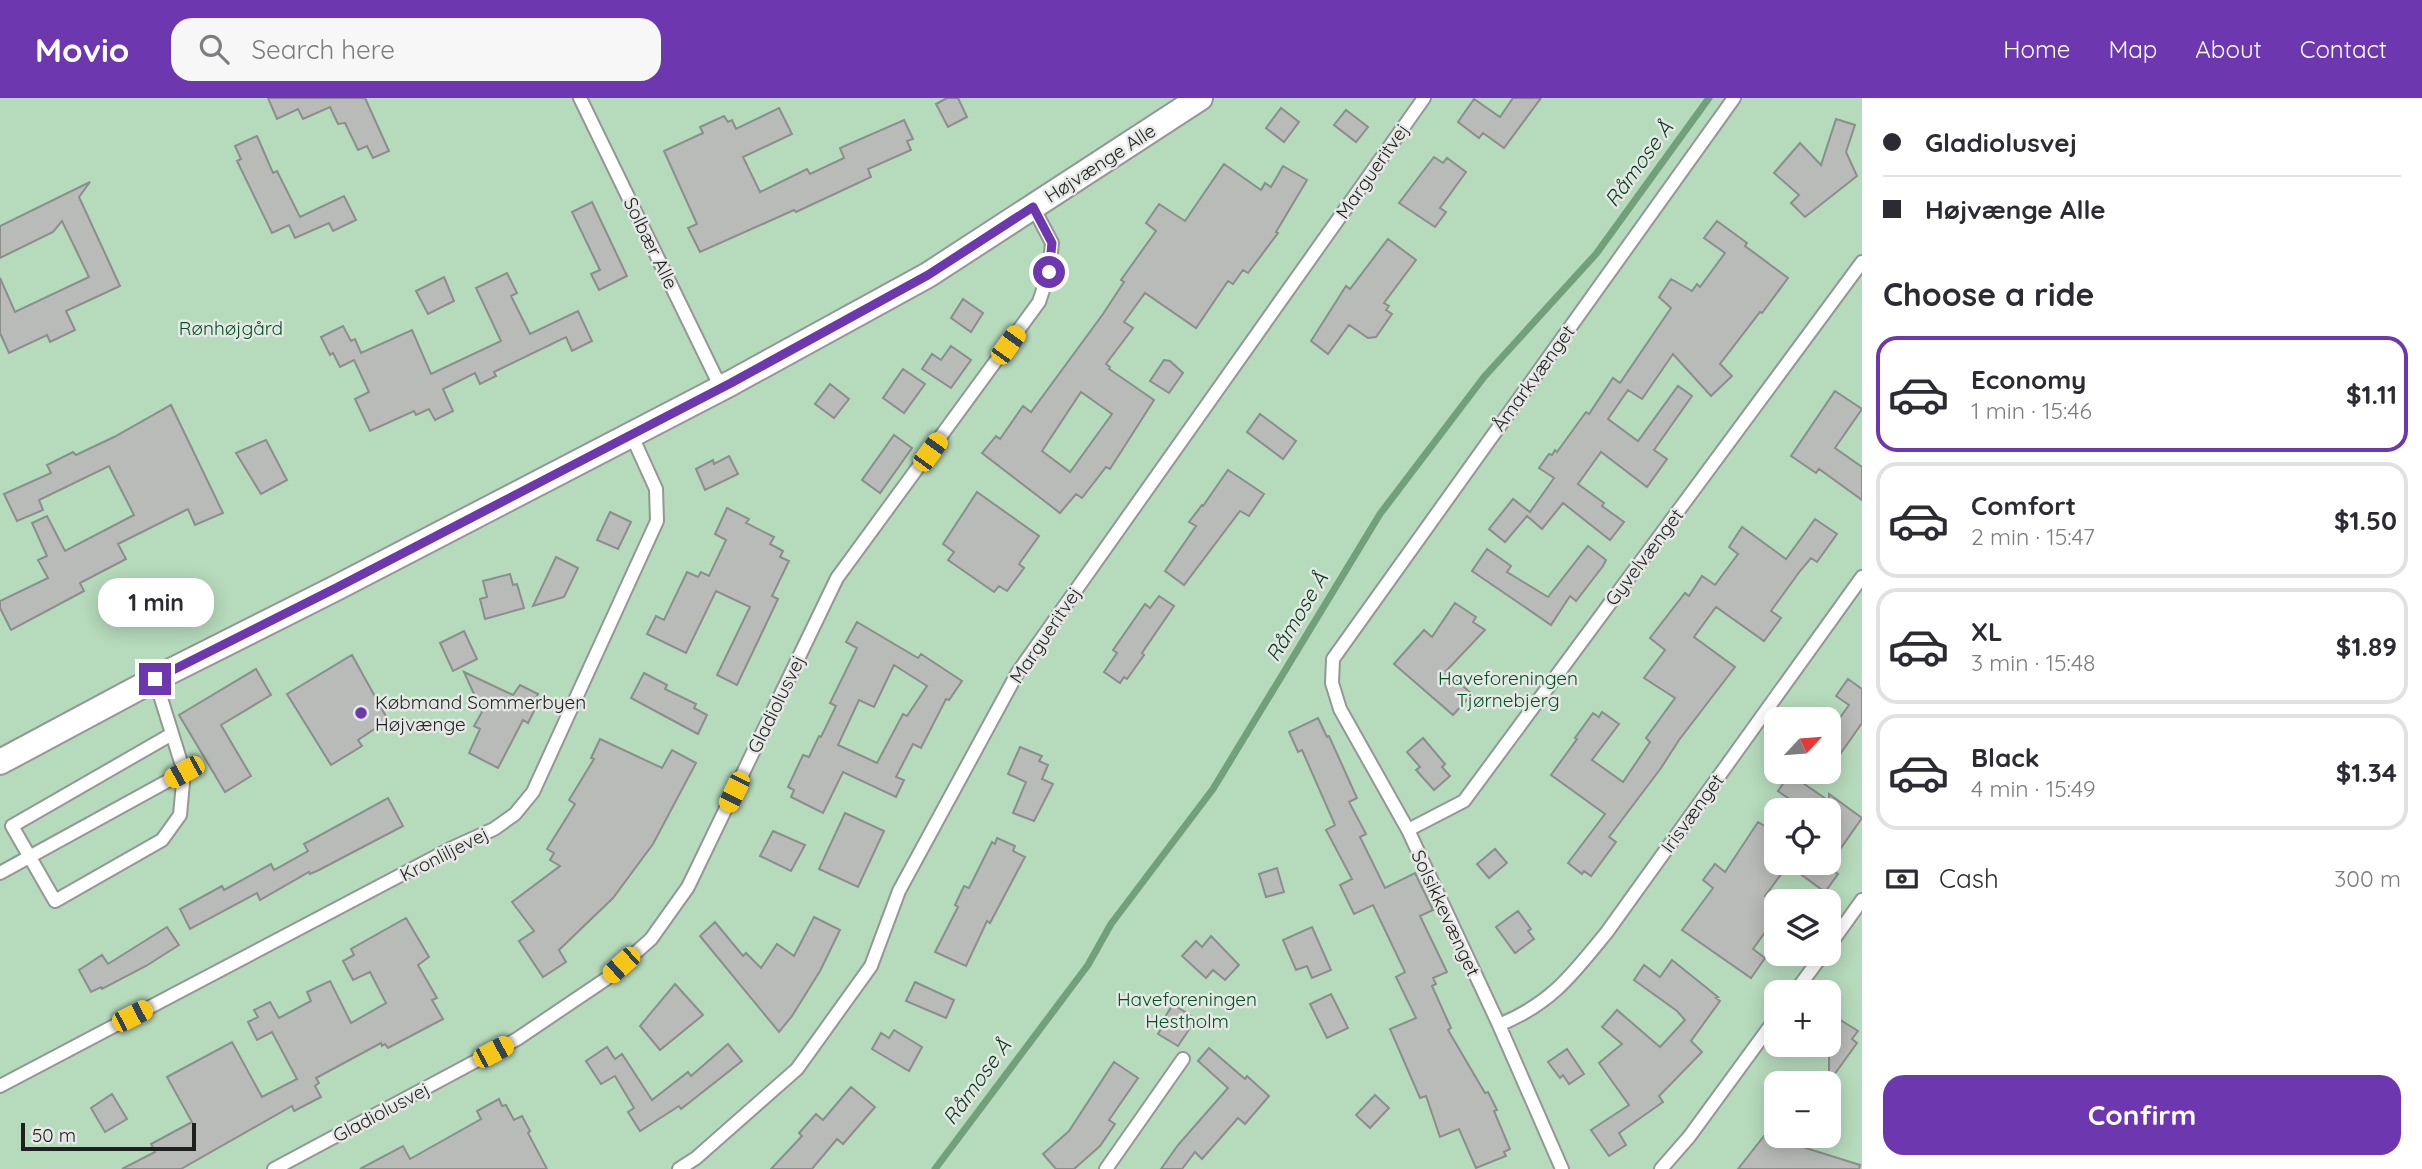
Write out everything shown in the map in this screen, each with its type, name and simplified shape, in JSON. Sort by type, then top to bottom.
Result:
[{"type":"street","name":"Højvænge Alle","points":[[0,762],[155,679],[721,388],[928,275],[1200,98]]},
{"type":"lane","name":"Solbær Alle","points":[[580,98],[721,388]]},
{"type":"lane","name":"Margueritvej","points":[[679,1169],[696,1158],[797,1069],[871,966],[899,891],[1018,671],[1424,98]]},
{"type":"lane","name":"Åmarkvænget","points":[[1333,659],[1734,98]]},
{"type":"lane","name":"Gladiolusvej","points":[[274,1169],[517,1039],[615,971],[651,939],[688,887],[838,578],[1039,303],[1049,272],[1052,243],[1033,207]]},
{"type":"lane","name":"Gyvelvænget","points":[[1408,830],[1464,801],[1862,262]]},
{"type":"lane","name":"Kronliljevej","points":[[0,1086],[452,848],[494,829],[515,814],[533,792],[657,521],[656,489],[631,434]]},
{"type":"lane","name":"Irisvænget","points":[[1499,1025],[1546,1000],[1569,979],[1615,920],[1862,577]]},
{"type":"lane","name":"Solsikkevænget","points":[[1333,659],[1332,683],[1340,709],[1408,830],[1499,1025],[1562,1169]]},
{"type":"lane","points":[[155,679],[184,772],[180,815],[162,840],[55,901],[12,826],[172,734]]},
{"type":"lane","points":[[0,873],[184,772]]},
{"type":"lane","points":[[1841,929],[1862,900]]},
{"type":"lane","points":[[1661,1169],[1689,1137],[1764,1034]]},
{"type":"lane","points":[[1106,1169],[1183,1059]]},
{"type":"green space","points":[[0,98],[1862,98],[1862,1169],[0,1169]]},
{"type":"building","points":[[268,98],[365,98],[389,151],[373,158],[367,146],[358,150],[345,123],[338,124],[330,107],[303,119],[298,109],[277,119]]},
{"type":"building","points":[[947,98],[958,98],[967,117],[948,127],[936,104]]},
{"type":"building","points":[[1513,98],[1541,98],[1504,148],[1483,133],[1479,138],[1458,122],[1474,99],[1500,117]]},
{"type":"building","points":[[779,108],[792,134],[743,157],[760,192],[807,169],[810,174],[844,158],[840,148],[904,120],[913,139],[907,141],[911,150],[868,169],[871,177],[700,252],[688,228],[697,224],[664,151],[703,133],[700,127],[724,116],[728,122],[732,120],[736,129]]},
{"type":"building","points":[[1281,108],[1299,122],[1284,142],[1266,128]]},
{"type":"building","points":[[1346,110],[1368,127],[1356,142],[1334,125]]},
{"type":"building","points":[[1836,119],[1855,125],[1846,152],[1857,176],[1805,217],[1791,203],[1799,195],[1774,173],[1800,143],[1821,165]]},
{"type":"building","points":[[257,136],[273,173],[277,171],[300,217],[344,196],[356,220],[333,231],[329,223],[295,238],[289,225],[272,233],[237,161],[241,159],[235,146]]},
{"type":"building","points":[[1434,157],[1443,163],[1447,158],[1466,172],[1440,208],[1446,212],[1435,227],[1399,203]]},
{"type":"building","points":[[1224,164],[1261,190],[1265,183],[1271,187],[1283,166],[1307,180],[1276,232],[1278,233],[1248,273],[1243,270],[1233,284],[1228,281],[1196,328],[1145,293],[1124,322],[1133,328],[1106,364],[1109,369],[1154,400],[1110,469],[1106,467],[1082,498],[1076,494],[1060,513],[982,453],[996,436],[1000,439],[1023,406],[1031,412],[1103,314],[1124,282],[1121,280],[1156,231],[1146,223],[1159,204],[1185,221]],"holes":[[[1081,392],[1112,414],[1070,472],[1042,451]]]},
{"type":"building","points":[[90,182],[79,197],[120,286],[66,311],[75,330],[50,342],[47,335],[9,353],[0,333],[0,278],[15,312],[89,277],[62,221],[53,232],[0,258],[0,226]]},
{"type":"building","points":[[592,202],[627,276],[599,290],[591,274],[600,270],[572,212]]},
{"type":"building","points":[[1717,221],[1788,278],[1720,364],[1732,376],[1711,396],[1673,354],[1642,399],[1628,390],[1608,419],[1638,441],[1678,386],[1692,396],[1654,450],[1667,459],[1647,487],[1601,452],[1578,484],[1624,522],[1610,540],[1563,503],[1542,529],[1527,516],[1505,542],[1489,529],[1513,499],[1530,512],[1554,478],[1539,468],[1549,454],[1552,455],[1555,450],[1557,452],[1586,412],[1589,414],[1613,378],[1620,383],[1671,308],[1659,297],[1671,279],[1692,291],[1697,284],[1700,287],[1725,253],[1704,238]]},
{"type":"building","points":[[1388,239],[1416,260],[1384,303],[1389,306],[1386,310],[1392,314],[1376,337],[1368,338],[1349,325],[1328,354],[1311,341],[1346,286],[1350,289]]},
{"type":"building","points":[[507,273],[517,293],[511,296],[530,334],[578,311],[592,341],[572,351],[566,337],[494,372],[496,376],[480,384],[475,373],[443,389],[453,411],[435,420],[429,409],[416,415],[414,411],[370,431],[355,399],[369,392],[354,360],[340,367],[321,337],[343,326],[351,341],[355,339],[361,353],[412,330],[431,374],[501,341],[476,288]]},
{"type":"building","points":[[444,277],[454,301],[428,314],[416,291]]},
{"type":"building","points":[[963,299],[983,313],[971,332],[951,318]]},
{"type":"building","points":[[951,346],[971,360],[951,388],[922,369],[932,354],[941,360]]},
{"type":"building","points":[[1164,360],[1170,361],[1183,373],[1169,393],[1150,381]]},
{"type":"building","points":[[903,369],[925,384],[904,413],[883,398]]},
{"type":"building","points":[[830,384],[849,399],[834,418],[815,404]]},
{"type":"building","points":[[1835,391],[1862,409],[1835,448],[1862,467],[1862,500],[1819,469],[1816,473],[1791,456]]},
{"type":"building","points":[[171,405],[223,513],[195,525],[188,509],[118,544],[126,559],[80,583],[84,591],[11,630],[0,608],[0,601],[48,578],[38,560],[47,556],[32,523],[47,516],[65,551],[134,515],[109,466],[39,500],[43,510],[17,521],[4,494],[51,473],[47,465],[114,437]]},
{"type":"building","points":[[1260,414],[1296,441],[1283,459],[1247,432]]},
{"type":"building","points":[[894,435],[912,448],[880,493],[862,480]]},
{"type":"building","points":[[266,440],[287,480],[261,494],[236,453]]},
{"type":"building","points":[[729,456],[738,474],[705,490],[696,469],[713,460],[714,464]]},
{"type":"building","points":[[1228,470],[1264,494],[1249,516],[1240,511],[1184,585],[1165,571],[1196,526],[1189,522]]},
{"type":"building","points":[[977,492],[1039,536],[1019,564],[1024,568],[1007,591],[999,586],[994,592],[948,560],[954,552],[943,544]]},
{"type":"building","points":[[727,508],[749,519],[746,523],[774,537],[770,544],[783,551],[780,557],[789,561],[772,596],[778,599],[737,685],[717,675],[750,607],[716,591],[686,653],[647,634],[656,616],[664,620],[687,572],[698,577],[701,572],[709,576],[726,540],[715,534]]},
{"type":"building","points":[[610,512],[631,522],[618,549],[597,540]]},
{"type":"building","points":[[1815,519],[1837,534],[1817,562],[1811,558],[1771,611],[1781,618],[1764,641],[1716,607],[1694,637],[1735,667],[1609,837],[1616,842],[1591,876],[1584,871],[1582,874],[1568,863],[1605,814],[1551,775],[1577,739],[1575,738],[1593,713],[1599,717],[1602,712],[1619,724],[1592,760],[1623,782],[1650,742],[1646,738],[1675,698],[1644,678],[1665,650],[1650,638],[1685,593],[1689,596],[1702,576],[1715,585],[1738,554],[1729,547],[1742,527],[1786,559]]},
{"type":"building","points":[[1588,546],[1606,560],[1576,601],[1570,596],[1551,625],[1472,571],[1487,549],[1511,566],[1507,572],[1548,597]]},
{"type":"building","points":[[556,557],[578,568],[564,597],[533,606]]},
{"type":"building","points":[[510,574],[513,585],[517,584],[524,608],[485,619],[480,599],[487,597],[483,581]]},
{"type":"building","points":[[1159,596],[1174,606],[1142,653],[1144,655],[1127,679],[1124,677],[1120,683],[1104,672],[1117,653],[1113,650],[1145,604],[1150,608]]},
{"type":"building","points":[[1455,603],[1476,617],[1473,622],[1485,630],[1446,671],[1472,694],[1453,715],[1394,664],[1424,630],[1432,637]]},
{"type":"building","points":[[857,622],[918,658],[921,654],[962,681],[949,700],[946,699],[921,748],[913,744],[896,777],[904,780],[896,797],[843,772],[823,813],[791,797],[794,790],[788,787],[803,755],[809,757],[836,706],[830,703],[857,648],[846,642]],"holes":[[[894,665],[927,686],[907,716],[903,714],[877,763],[838,745],[859,700],[874,707]]]},
{"type":"building","points":[[464,631],[477,659],[453,671],[440,643]]},
{"type":"building","points":[[352,655],[388,720],[358,740],[362,746],[331,765],[287,694]]},
{"type":"building","points":[[256,669],[271,695],[221,725],[251,776],[225,792],[179,715]]},
{"type":"building","points":[[464,672],[513,695],[520,685],[538,694],[534,701],[538,703],[528,723],[523,720],[498,768],[469,753],[480,729],[474,726],[482,712]]},
{"type":"building","points":[[644,673],[667,685],[665,689],[696,704],[694,708],[707,715],[698,734],[631,698]]},
{"type":"building","points":[[1848,679],[1862,689],[1862,723],[1841,753],[1841,716],[1849,705],[1836,696]]},
{"type":"building","points":[[1318,718],[1357,798],[1349,802],[1366,834],[1360,837],[1385,888],[1415,873],[1433,910],[1420,916],[1447,972],[1433,978],[1436,984],[1432,986],[1451,1028],[1448,1030],[1497,1110],[1494,1111],[1510,1149],[1504,1152],[1506,1156],[1476,1168],[1459,1129],[1440,1137],[1426,1096],[1420,1098],[1390,1029],[1416,1018],[1396,977],[1405,972],[1373,905],[1354,914],[1340,885],[1352,879],[1326,830],[1335,825],[1302,750],[1298,752],[1289,732]]},
{"type":"building","points":[[1423,738],[1445,764],[1442,767],[1450,776],[1434,790],[1416,770],[1420,767],[1407,752]]},
{"type":"building","points":[[600,739],[662,768],[672,750],[696,763],[653,844],[613,898],[559,950],[566,962],[543,977],[519,941],[534,931],[512,902],[560,866],[550,860],[554,853],[547,849],[575,804],[569,800],[594,759],[591,758]]},
{"type":"building","points":[[1020,747],[1042,756],[1039,761],[1048,765],[1042,779],[1053,784],[1034,821],[1013,813],[1026,782],[1008,774]]},
{"type":"building","points":[[1783,784],[1804,784],[1825,798],[1788,798],[1778,791]]},
{"type":"building","points":[[388,798],[403,826],[319,870],[310,874],[309,872],[260,900],[257,893],[190,929],[180,909],[222,886],[224,890],[271,864],[274,870],[308,851],[304,844]]},
{"type":"building","points":[[1841,803],[1862,818],[1841,848]]},
{"type":"building","points":[[845,813],[884,831],[858,887],[819,869]]},
{"type":"building","points":[[1758,822],[1764,826],[1764,875],[1781,875],[1770,889],[1764,889],[1764,934],[1753,949],[1764,959],[1751,978],[1682,930],[1713,888],[1703,880],[1715,864],[1725,872]]},
{"type":"building","points":[[773,831],[805,845],[791,871],[760,856]]},
{"type":"building","points":[[997,838],[1015,846],[1013,851],[1025,857],[990,923],[987,921],[966,966],[935,952],[958,907],[955,905],[964,886],[969,888],[992,842],[995,844]]},
{"type":"building","points":[[1495,849],[1507,863],[1489,878],[1477,864]]},
{"type":"building","points":[[1277,868],[1284,892],[1266,897],[1259,874]]},
{"type":"building","points":[[1802,875],[1837,875],[1827,889],[1821,889]]},
{"type":"building","points":[[1518,911],[1531,929],[1528,931],[1534,939],[1515,953],[1496,927]]},
{"type":"building","points":[[814,917],[840,930],[820,971],[779,1032],[700,936],[715,922],[743,956],[746,953],[761,968],[777,944],[794,956]]},
{"type":"building","points":[[406,918],[429,957],[418,965],[437,998],[432,1000],[443,1019],[388,1048],[381,1043],[316,1078],[319,1083],[315,1086],[321,1097],[294,1111],[292,1106],[181,1169],[122,1169],[155,1152],[151,1144],[192,1122],[167,1077],[232,1042],[262,1097],[297,1079],[272,1032],[257,1040],[248,1022],[258,1017],[254,1010],[270,1002],[279,1018],[311,1001],[307,992],[330,981],[351,1023],[386,1003],[370,972],[353,980],[343,961],[354,955],[351,949]]},
{"type":"building","points":[[167,927],[179,945],[146,966],[91,992],[79,970],[102,955],[108,964]]},
{"type":"building","points":[[1312,927],[1331,970],[1312,978],[1307,966],[1296,970],[1283,940]]},
{"type":"building","points":[[1211,936],[1239,965],[1225,980],[1213,970],[1206,978],[1182,956],[1196,941],[1202,947]]},
{"type":"building","points":[[1672,960],[1720,1001],[1691,1041],[1702,1052],[1659,1096],[1663,1102],[1619,1133],[1626,1145],[1609,1156],[1591,1130],[1629,1105],[1599,1063],[1622,1044],[1602,1027],[1617,1010],[1660,1047],[1685,1020],[1677,1011],[1634,980],[1644,965],[1660,977]]},
{"type":"building","points":[[915,982],[954,1000],[946,1018],[906,1001]]},
{"type":"building","points":[[675,984],[703,1015],[660,1050],[640,1026]]},
{"type":"building","points":[[1331,994],[1348,1028],[1327,1038],[1310,1004]]},
{"type":"building","points":[[1173,1004],[1196,1019],[1178,1046],[1158,1034]]},
{"type":"building","points":[[1841,1020],[1858,1031],[1852,1039],[1857,1043],[1837,1071],[1829,1071],[1829,1057],[1841,1057]]},
{"type":"building","points":[[894,1030],[922,1047],[909,1071],[872,1049],[881,1033],[889,1038]]},
{"type":"building","points":[[728,1044],[742,1061],[681,1109],[679,1106],[640,1131],[628,1112],[634,1108],[615,1076],[601,1084],[586,1061],[607,1047],[615,1059],[622,1054],[652,1100],[688,1072],[691,1076]]},
{"type":"building","points":[[1209,1048],[1269,1096],[1245,1124],[1238,1118],[1202,1159],[1195,1152],[1182,1169],[1161,1169],[1178,1145],[1228,1088],[1198,1061]]},
{"type":"building","points":[[1567,1049],[1584,1074],[1569,1084],[1563,1075],[1560,1078],[1548,1062]]},
{"type":"building","points":[[1114,1062],[1138,1078],[1109,1120],[1115,1124],[1100,1146],[1074,1169],[1056,1169],[1043,1154],[1069,1131]]},
{"type":"building","points":[[851,1087],[875,1107],[843,1144],[837,1139],[812,1169],[771,1169],[802,1136],[799,1133],[816,1114],[823,1120]]},
{"type":"building","points":[[112,1094],[127,1119],[105,1132],[91,1108]]},
{"type":"building","points":[[1375,1095],[1389,1108],[1370,1128],[1356,1115]]},
{"type":"building","points":[[499,1099],[502,1106],[506,1105],[514,1120],[522,1116],[547,1169],[360,1169],[403,1146],[410,1159],[481,1119],[477,1111]]},
{"type":"building","points":[[1764,1136],[1764,1148],[1806,1148],[1860,1165],[1859,1169],[1738,1169]]},
{"type":"waterway","name":"Råmose Å","points":[[935,1169],[1088,965],[1111,924],[1213,789],[1380,514],[1484,377],[1596,254],[1709,98]]},
{"type":"place","name":"Købmand Sommerbyen Højvænge","points":[[361,713]]},
{"type":"route","points":[[155,679],[731,383],[928,275],[1033,207],[1052,243],[1049,272]]},
{"type":"park label","name":"Rønhøjgård","points":[[231,328]]},
{"type":"park label","name":"Haveforeningen Tjørnebjerg","points":[[1508,689]]},
{"type":"park label","name":"Haveforeningen Hestholm","points":[[1187,1010]]}]
